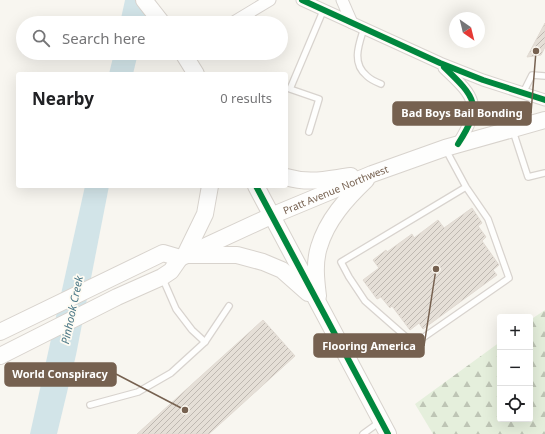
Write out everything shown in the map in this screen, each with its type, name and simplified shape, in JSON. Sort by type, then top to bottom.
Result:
[{"type":"main road","points":[[144,0],[156,16]]},
{"type":"main road","points":[[187,60],[195,72]]},
{"type":"main road","name":"Pratt Avenue Northwest","points":[[182,256],[271,216],[372,174],[451,146],[545,120]]},
{"type":"main road","points":[[288,178],[300,181],[314,182],[372,174]]},
{"type":"main road","points":[[318,304],[316,263],[318,247],[328,225],[337,211],[351,194],[372,174]]},
{"type":"main road","points":[[2,355],[117,297],[162,277],[171,271],[182,256],[205,214],[210,188]]},
{"type":"main road","points":[[257,188],[385,428]]},
{"type":"main road","points":[[1,331],[163,253],[182,256],[237,255],[263,262],[282,270],[301,286],[318,304]]},
{"type":"street","points":[[244,16],[270,0]]},
{"type":"street","points":[[302,0],[323,11],[440,63],[545,100]]},
{"type":"street","points":[[342,0],[352,23]]},
{"type":"street","points":[[440,63],[468,92],[473,105],[471,121],[451,146]]},
{"type":"lane","points":[[309,132],[319,99],[290,89],[323,11]]},
{"type":"lane","points":[[364,28],[359,44],[357,61],[366,76],[381,84]]},
{"type":"lane","points":[[523,93],[532,75],[545,76]]},
{"type":"lane","points":[[512,129],[528,177],[545,174]]},
{"type":"lane","points":[[451,146],[466,187],[488,219],[509,278],[414,344],[365,301],[341,262],[466,187]]},
{"type":"lane","points":[[162,277],[176,309],[192,330],[205,342]]},
{"type":"lane","points":[[90,405],[138,392],[171,373],[205,342],[229,306]]},
{"type":"lane","points":[[363,434],[385,428]]},
{"type":"green space","points":[[545,310],[545,434],[433,434],[415,404],[497,344],[497,422],[533,422],[533,318]]},
{"type":"water","points":[[125,0],[151,0],[147,16],[122,16]]},
{"type":"water","points":[[112,60],[136,60],[133,72],[109,72]]},
{"type":"water","name":"Pinhook Creek","points":[[85,188],[109,188],[76,355],[57,434],[30,434]]},
{"type":"building","points":[[545,23],[545,47],[541,55],[527,57]]},
{"type":"building","points":[[472,208],[482,223],[478,226],[486,237],[482,241],[499,265],[493,270],[497,275],[423,329],[419,323],[410,330],[392,306],[390,308],[381,297],[377,299],[363,280],[379,268],[373,260],[412,234],[414,238],[438,220],[444,228]]},
{"type":"building","points":[[263,320],[295,356],[209,434],[137,434]]},
{"type":"cycle path","points":[[302,0],[440,63],[483,80],[545,100]]},
{"type":"cycle path","points":[[444,67],[463,87],[472,102],[473,111],[471,120],[458,144]]},
{"type":"cycle path","points":[[257,188],[388,434]]},
{"type":"place","name":"Bad Boys Bail Bonding","points":[[536,51]]},
{"type":"place","name":"Flooring America","points":[[436,269]]},
{"type":"place","name":"World Conspiracy","points":[[185,410]]}]
